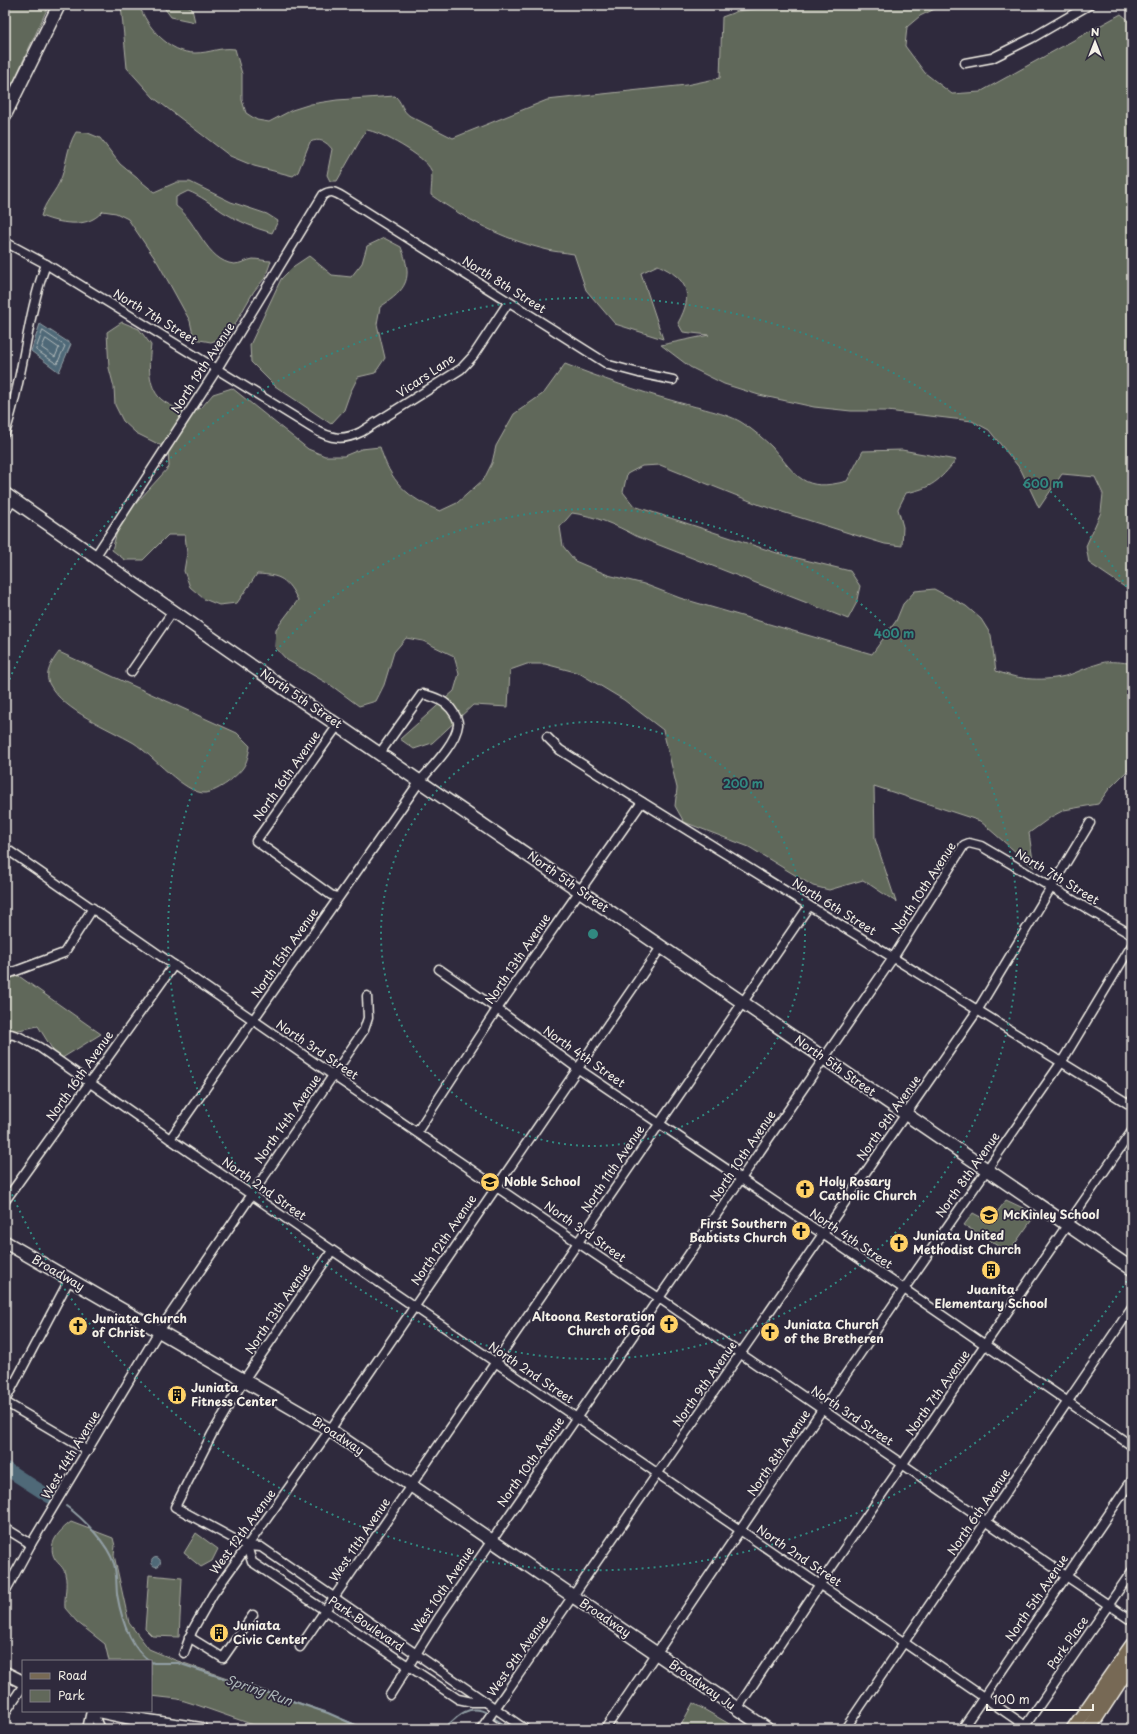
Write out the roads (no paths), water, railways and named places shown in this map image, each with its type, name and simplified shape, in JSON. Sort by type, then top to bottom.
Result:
[{"type":"main road","points":[[1072,1729],[1132,1645]]},
{"type":"main road","points":[[1089,1729],[1132,1663]]},
{"type":"street","points":[[5,115],[59,5]]},
{"type":"street","points":[[965,63],[992,58],[1032,38],[1089,5]]},
{"type":"street","name":"North 8th Street","points":[[329,191],[335,192],[508,303],[609,365],[674,380]]},
{"type":"street","name":"North 19th Avenue","points":[[95,557],[217,369],[323,195],[329,191]]},
{"type":"street","name":"North 7th Street","points":[[5,242],[46,264],[324,435],[333,438]]},
{"type":"street","points":[[5,433],[19,383],[38,288],[46,264]]},
{"type":"street","name":"Vicars Lane","points":[[333,438],[350,437],[361,432],[461,369],[473,356],[508,303]]},
{"type":"street","points":[[5,512],[9,497]]},
{"type":"street","name":"North 5th Street","points":[[9,497],[338,725],[1132,1269]]},
{"type":"street","points":[[131,672],[173,611]]},
{"type":"street","name":"North 15th Avenue","points":[[170,1139],[420,781],[445,751],[456,733],[459,724],[455,714],[447,705],[435,698],[422,694],[380,753]]},
{"type":"street","name":"North 16th Avenue","points":[[338,725],[256,841],[331,895],[338,897]]},
{"type":"street","name":"North 6th Street","points":[[547,737],[560,750],[642,802],[1132,1106]]},
{"type":"street","name":"North 13th Avenue","points":[[417,1132],[579,890],[642,802]]},
{"type":"street","name":"North 9th Avenue","points":[[574,1597],[977,1010],[1090,823]]},
{"type":"street","name":"North 7th Street","points":[[969,843],[981,846],[1132,935]]},
{"type":"street","name":"North 10th Avenue","points":[[492,1541],[660,1299],[893,958],[960,850],[969,843]]},
{"type":"street","name":"North 3rd Street","points":[[6,852],[93,908],[334,1076],[1132,1622]]},
{"type":"street","name":"North 11th Avenue","points":[[412,1485],[659,1122],[809,906]]},
{"type":"street","points":[[5,975],[64,953],[93,908]]},
{"type":"street","name":"North 8th Avenue","points":[[604,1729],[822,1411],[904,1288],[1061,1062],[1132,945]]},
{"type":"street","name":"North 12th Avenue","points":[[330,1430],[413,1306],[661,947]]},
{"type":"street","name":"North 16th Avenue","points":[[5,1201],[174,964]]},
{"type":"street","name":"North 4th Street","points":[[439,970],[498,1009],[577,1068],[742,1178],[822,1235],[904,1288],[1132,1446]]},
{"type":"street","name":"North 14th Avenue","points":[[159,1331],[364,1030],[368,1018],[367,996]]},
{"type":"street","name":"North 2nd Street","points":[[5,1038],[11,1034],[39,1047],[332,1251],[740,1531],[820,1584],[1026,1728]]},
{"type":"street","name":"North 7th Avenue","points":[[737,1709],[820,1584],[986,1346],[1132,1131]]},
{"type":"street","name":"Broadway","points":[[5,1242],[330,1430],[656,1653]]},
{"type":"street","name":"North 13th Avenue","points":[[175,1507],[212,1434],[244,1380],[332,1251]]},
{"type":"street","points":[[69,1280],[5,1401],[88,1451]]},
{"type":"street","name":"North 6th Avenue","points":[[845,1729],[1132,1307]]},
{"type":"street","name":"West 14th Avenue","points":[[6,1587],[159,1331]]},
{"type":"street","name":"West 12th Avenue","points":[[184,1653],[189,1637],[204,1607],[330,1430]]},
{"type":"street","name":"North 5th Avenue","points":[[962,1729],[1132,1480]]},
{"type":"street","name":"West 11th Avenue","points":[[300,1647],[412,1485]]},
{"type":"street","name":"Park Boulevard","points":[[175,1507],[247,1546],[261,1547],[525,1729]]},
{"type":"street","points":[[5,1528],[31,1544]]},
{"type":"street","name":"West 10th Avenue","points":[[390,1695],[415,1653],[492,1541]]},
{"type":"street","name":"Park Boulevard","points":[[247,1546],[252,1562],[407,1667],[458,1699],[472,1702],[485,1702]]},
{"type":"street","name":"Park Place","points":[[1026,1728],[1132,1571]]},
{"type":"street","name":"West 9th Avenue","points":[[481,1729],[574,1597]]},
{"type":"street","points":[[189,1637],[223,1658],[253,1616]]},
{"type":"street","name":"Broadway Ju","points":[[656,1653],[767,1729]]},
{"type":"street","points":[[5,1673],[22,1682]]},
{"type":"street","points":[[5,1713],[22,1688]]},
{"type":"street","points":[[87,1729],[91,1712]]},
{"type":"street","points":[[92,1712],[100,1729]]},
{"type":"street","points":[[100,1712],[135,1720],[201,1729]]},
{"type":"street","points":[[487,1721],[499,1729]]},
{"type":"water","points":[[40,324],[71,344],[59,372],[31,351]]},
{"type":"water","points":[[156,1557],[161,1562],[156,1567],[151,1562]]},
{"type":"waterway","name":"Spring Run","points":[[5,1468],[50,1497]]},
{"type":"waterway","name":"Spring Run","points":[[66,1506],[80,1517],[94,1532],[111,1556],[116,1572],[117,1594],[127,1631],[137,1648],[149,1660]]},
{"type":"waterway","name":"Spring Run","points":[[152,1662],[178,1663],[328,1713],[364,1729]]},
{"type":"waterway","name":"Spring Run","points":[[444,1729],[464,1712],[476,1709],[489,1714]]},
{"type":"waterway","name":"Spring Run","points":[[492,1717],[511,1729]]},
{"type":"place","name":"Noble School","points":[[490,1182]]},
{"type":"place","name":"Holy Rosary Catholic Church","points":[[805,1189]]},
{"type":"place","name":"McKinley School","points":[[989,1215]]},
{"type":"place","name":"First Southern Babtists Church","points":[[801,1231]]},
{"type":"place","name":"Juniata United Methodist Church","points":[[899,1243]]},
{"type":"place","name":"Juanita Elementary School","points":[[991,1270]]},
{"type":"place","name":"Altoona Restoration Church of God","points":[[669,1324]]},
{"type":"place","name":"Juniata Church of Christ","points":[[78,1326]]},
{"type":"place","name":"Juniata Church of the Bretheren","points":[[770,1332]]},
{"type":"place","name":"Juniata Fitness Center","points":[[177,1395]]},
{"type":"place","name":"Juniata Civic Center","points":[[219,1633]]}]
